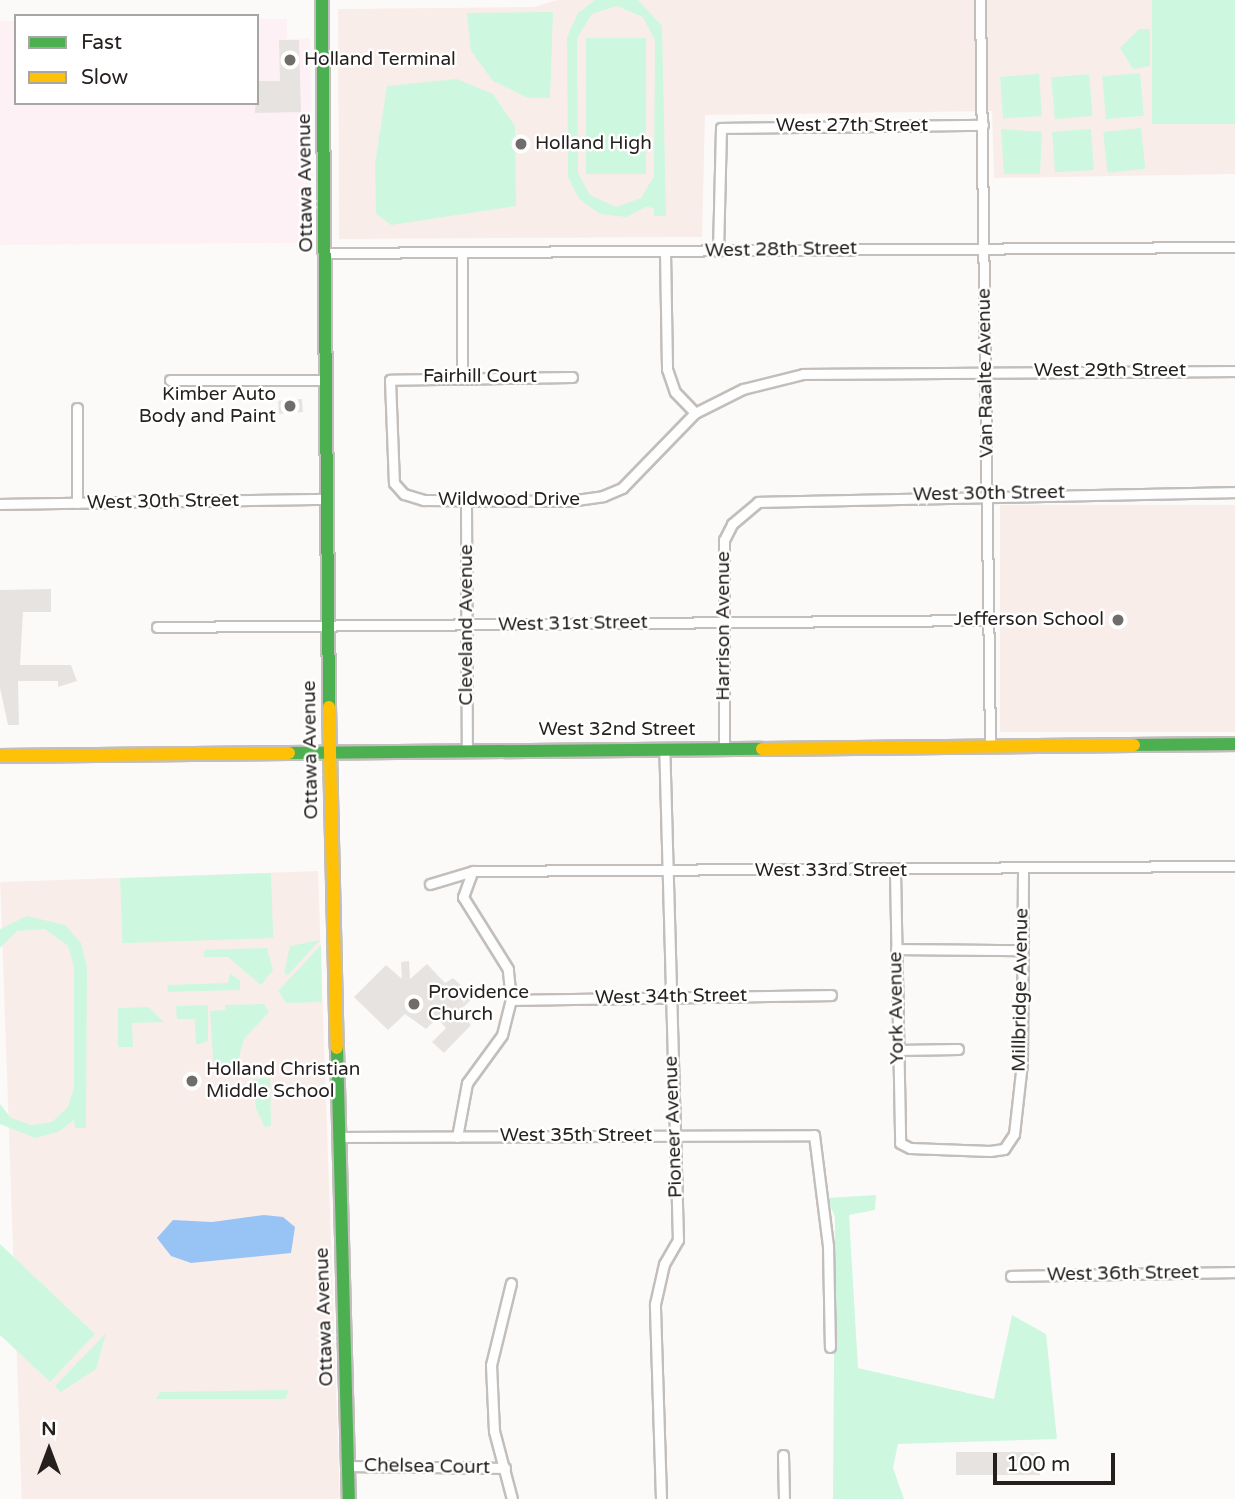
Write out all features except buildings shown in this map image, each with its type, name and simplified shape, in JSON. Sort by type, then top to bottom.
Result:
[{"type":"street","name":"Ottawa Avenue","points":[[322,0],[330,750],[349,1499]]},
{"type":"street","name":"Van Raalte Avenue","points":[[980,0],[990,746]]},
{"type":"street","name":"West 27th Street","points":[[718,251],[721,128],[983,125]]},
{"type":"street","name":"West 28th Street","points":[[326,253],[1235,247]]},
{"type":"street","points":[[665,252],[667,369],[675,392],[695,413]]},
{"type":"street","points":[[462,253],[462,378]]},
{"type":"street","name":"West 29th Street","points":[[986,372],[1235,371]]},
{"type":"street","name":"Wildwood Drive","points":[[390,380],[391,476],[398,489],[424,500],[466,502],[603,496],[634,477],[695,413],[743,389],[803,374],[986,372]]},
{"type":"street","name":"Fairhill Court","points":[[390,380],[572,377]]},
{"type":"street","points":[[170,380],[326,380]]},
{"type":"street","points":[[77,408],[77,503]]},
{"type":"street","name":"West 30th Street","points":[[746,510],[769,498],[1235,492]]},
{"type":"street","name":"West 30th Street","points":[[0,504],[327,499]]},
{"type":"street","name":"Cleveland Avenue","points":[[466,502],[467,749]]},
{"type":"street","name":"Harrison Avenue","points":[[724,749],[724,540],[746,510]]},
{"type":"street","name":"West 31st Street","points":[[157,627],[989,620]]},
{"type":"street","name":"West 32nd Street","points":[[0,755],[1235,744]]},
{"type":"street","name":"Pioneer Avenue","points":[[661,1499],[655,1304],[664,1264],[678,1240],[664,750]]},
{"type":"street","name":"West 33rd Street","points":[[430,884],[473,871],[895,871],[1235,866]]},
{"type":"street","name":"Millbridge Avenue","points":[[902,1145],[1004,1149],[1014,1134],[1022,1063],[1023,870]]},
{"type":"street","points":[[457,1137],[467,1083],[502,1035],[512,1000],[508,969],[463,897],[466,876],[473,871]]},
{"type":"street","name":"York Avenue","points":[[895,871],[897,1050],[902,1145]]},
{"type":"street","points":[[896,949],[1021,950]]},
{"type":"street","name":"West 34th Street","points":[[512,1000],[831,995]]},
{"type":"street","points":[[897,1050],[958,1049]]},
{"type":"street","name":"West 35th Street","points":[[339,1137],[814,1135],[819,1209],[828,1246],[830,1347]]},
{"type":"street","name":"West 36th Street","points":[[1011,1276],[1235,1272]]},
{"type":"street","name":"Chelsea Court","points":[[512,1283],[491,1365],[491,1410],[512,1499]]},
{"type":"street","points":[[783,1455],[784,1499]]},
{"type":"street","name":"Chelsea Court","points":[[349,1466],[505,1468]]},
{"type":"shaded area","name":"Holland High","points":[[557,0],[1235,0],[1235,174],[994,178],[992,111],[705,115],[702,237],[339,239],[338,9],[535,7]]},
{"type":"shaded area","name":"Holland Terminal","points":[[259,19],[287,19],[287,39],[310,38],[312,243],[0,245],[0,21],[14,21],[14,105],[259,105]]},
{"type":"shaded area","name":"Jefferson School","points":[[1000,505],[1235,505],[1235,732],[1000,732]]},
{"type":"shaded area","points":[[318,871],[340,1499],[22,1499],[0,882]]},
{"type":"green space","points":[[595,0],[638,0],[662,26],[666,216],[654,216],[654,208],[646,207],[626,217],[600,214],[579,199],[568,177],[567,37],[578,13]],"holes":[[[617,6],[643,17],[655,41],[654,176],[641,198],[616,207],[590,195],[578,173],[577,38],[592,14]]]},
{"type":"green space","points":[[1152,0],[1235,0],[1235,124],[1152,124]]},
{"type":"green space","points":[[553,12],[550,98],[528,98],[493,81],[471,51],[467,13]]},
{"type":"green space","points":[[1139,29],[1150,29],[1150,66],[1133,69],[1120,48]]},
{"type":"green space","points":[[586,38],[646,38],[646,174],[586,174]]},
{"type":"green space","points":[[1140,73],[1144,116],[1106,119],[1102,76]]},
{"type":"green space","points":[[1039,74],[1042,116],[1003,119],[1000,77]]},
{"type":"green space","points":[[1089,74],[1093,116],[1055,119],[1051,77]]},
{"type":"green space","points":[[457,79],[493,94],[515,126],[516,206],[391,225],[376,214],[375,164],[387,86]]},
{"type":"green space","points":[[1141,128],[1145,169],[1107,173],[1103,132]]},
{"type":"green space","points":[[1001,129],[1042,132],[1040,174],[1004,174]]},
{"type":"green space","points":[[1091,129],[1094,170],[1055,173],[1052,132]]},
{"type":"green space","points":[[271,873],[273,938],[122,943],[120,878]]},
{"type":"green space","points":[[27,916],[65,925],[81,943],[87,967],[86,1128],[75,1128],[74,1120],[58,1132],[35,1138],[0,1124],[0,1104],[11,1118],[31,1125],[52,1122],[68,1107],[74,1087],[74,967],[68,946],[45,929],[17,931],[0,948],[0,929]]},
{"type":"green space","points":[[320,940],[288,975],[284,973],[290,946]]},
{"type":"green space","points":[[321,945],[322,1002],[286,1003],[278,991]]},
{"type":"green space","points":[[267,948],[273,970],[261,985],[228,957],[203,957],[205,950]]},
{"type":"green space","points":[[230,973],[240,981],[240,990],[168,992],[167,985],[228,983]]},
{"type":"green space","points":[[264,1004],[269,1012],[244,1039],[236,1067],[214,1071],[210,1011],[225,1010],[225,1005]]},
{"type":"green space","points":[[208,1005],[208,1041],[196,1045],[195,1019],[177,1019],[176,1006]]},
{"type":"green space","points":[[149,1007],[164,1022],[132,1023],[133,1047],[118,1047],[118,1008]]},
{"type":"green space","points":[[270,1078],[271,1126],[265,1127],[256,1109],[253,1079]]},
{"type":"green space","points":[[876,1195],[875,1210],[849,1215],[858,1368],[994,1399],[1012,1315],[1046,1334],[1057,1439],[898,1444],[893,1468],[904,1499],[833,1499],[835,1217],[827,1198]]},
{"type":"green space","points":[[0,1244],[95,1334],[50,1382],[0,1335]]},
{"type":"green space","points":[[106,1333],[96,1369],[61,1392],[55,1386]]},
{"type":"green space","points":[[289,1390],[285,1399],[156,1399],[160,1392]]},
{"type":"water","points":[[264,1215],[283,1217],[295,1227],[291,1253],[191,1263],[171,1256],[157,1238],[173,1220],[212,1222]]},
{"type":"traffic: fast","points":[[322,0],[329,707]]},
{"type":"traffic: fast","points":[[1134,745],[1235,744]]},
{"type":"traffic: fast","points":[[289,753],[762,749]]},
{"type":"traffic: fast","points":[[337,1048],[349,1499]]},
{"type":"traffic: slow","points":[[329,707],[337,1048]]},
{"type":"traffic: slow","points":[[762,749],[1134,745]]},
{"type":"traffic: slow","points":[[0,756],[289,753]]},
{"type":"place","name":"Holland Terminal","points":[[290,60]]},
{"type":"place","name":"Holland High","points":[[521,144]]},
{"type":"place","name":"Kimber Auto Body and Paint","points":[[290,406]]},
{"type":"place","name":"Jefferson School","points":[[1118,620]]},
{"type":"place","name":"Providence Church","points":[[414,1004]]},
{"type":"place","name":"Holland Christian Middle School","points":[[192,1081]]}]
